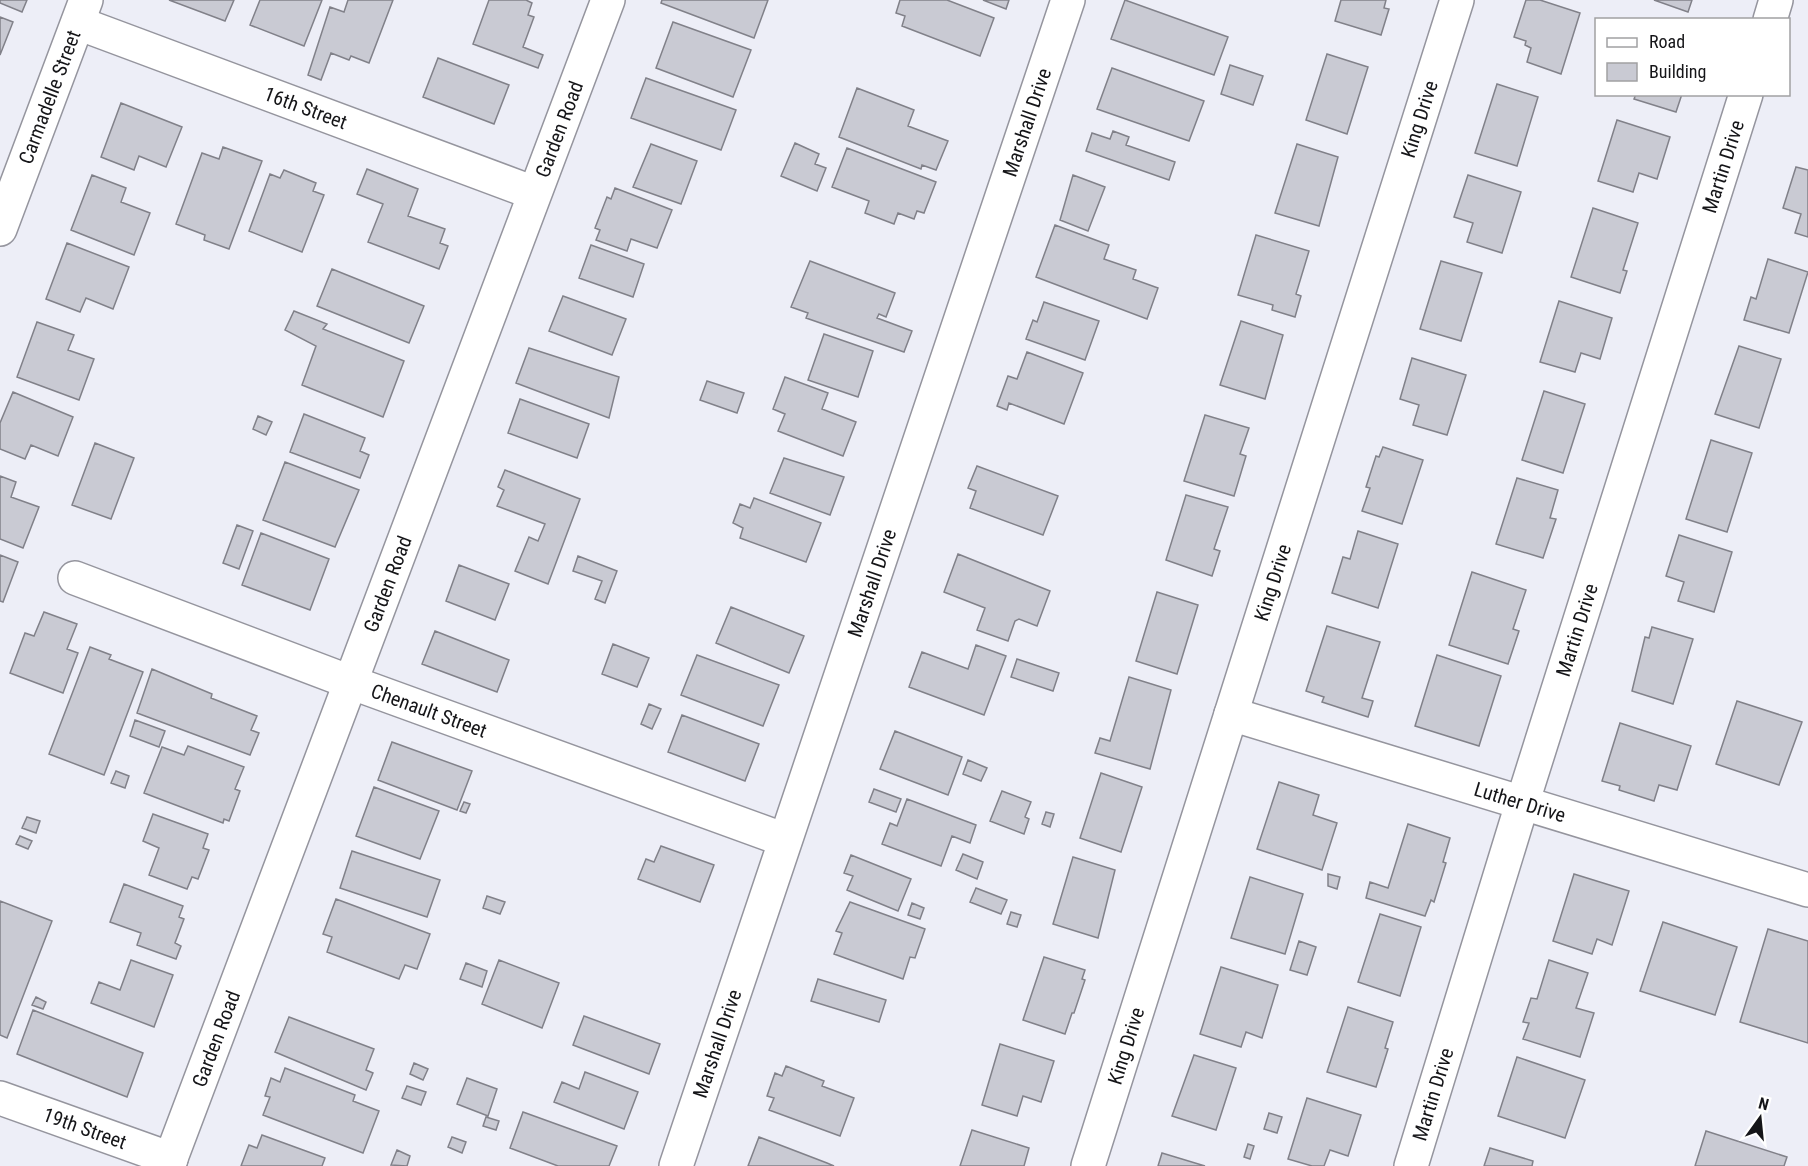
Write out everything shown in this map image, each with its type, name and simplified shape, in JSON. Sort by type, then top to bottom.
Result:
[{"type":"street","name":"Garden Road","points":[[170,1163],[608,0]]},
{"type":"street","name":"Marshall Drive","points":[[676,1166],[1068,0]]},
{"type":"street","name":"King Drive","points":[[1088,1166],[1457,0]]},
{"type":"street","points":[[1771,18],[1776,0]]},
{"type":"street","name":"16th Street","points":[[82,11],[534,193]]},
{"type":"street","name":"Carmadelle Street","points":[[0,229],[82,11]]},
{"type":"street","name":"Martin Drive","points":[[1412,1166],[1522,804],[1745,96]]},
{"type":"street","name":"Chenault Street","points":[[75,578],[350,682],[785,840]]},
{"type":"street","name":"Luther Drive","points":[[1231,714],[1808,890]]},
{"type":"street","name":"19th Street","points":[[0,1098],[170,1163]]},
{"type":"building","points":[[0,0],[27,0],[22,12],[0,3]]},
{"type":"building","points":[[169,0],[234,0],[225,21]]},
{"type":"building","points":[[260,0],[322,0],[304,46],[250,25]]},
{"type":"building","points":[[348,0],[393,0],[369,63],[351,56],[349,60],[331,53],[321,80],[308,75],[330,7],[344,12]]},
{"type":"building","points":[[489,0],[526,0],[532,3],[528,15],[534,17],[523,47],[543,55],[538,68],[473,44]]},
{"type":"building","points":[[662,0],[768,0],[754,38],[661,3]]},
{"type":"building","points":[[900,0],[947,0],[994,18],[980,56],[902,26],[905,16],[896,13]]},
{"type":"building","points":[[983,0],[1009,0],[1006,9]]},
{"type":"building","points":[[1125,0],[1228,37],[1214,75],[1111,39]]},
{"type":"building","points":[[1341,0],[1386,0],[1384,8],[1389,9],[1381,35],[1335,21]]},
{"type":"building","points":[[1526,0],[1540,0],[1580,13],[1561,74],[1527,62],[1531,48],[1525,45],[1526,41],[1514,37]]},
{"type":"building","points":[[1654,0],[1692,0],[1688,12]]},
{"type":"building","points":[[0,17],[13,22],[0,55]]},
{"type":"building","points":[[673,22],[751,50],[733,97],[656,68]]},
{"type":"building","points":[[1327,54],[1368,67],[1347,134],[1306,120]]},
{"type":"building","points":[[438,58],[509,85],[494,124],[423,97]]},
{"type":"building","points":[[1230,65],[1263,76],[1253,105],[1221,94]]},
{"type":"building","points":[[1112,68],[1204,101],[1189,141],[1097,109]]},
{"type":"building","points":[[646,78],[736,110],[721,150],[631,118]]},
{"type":"building","points":[[1497,84],[1538,97],[1517,166],[1475,153]]},
{"type":"building","points":[[857,88],[914,110],[908,126],[948,141],[936,170],[922,165],[921,169],[839,137]]},
{"type":"building","points":[[1635,96],[1681,96],[1676,112],[1634,99]]},
{"type":"building","points":[[121,103],[182,127],[166,167],[139,156],[134,170],[101,157]]},
{"type":"building","points":[[1617,120],[1670,137],[1657,179],[1639,173],[1633,192],[1598,181]]},
{"type":"building","points":[[1113,131],[1129,137],[1126,145],[1175,162],[1169,180],[1086,151],[1092,133],[1110,139]]},
{"type":"building","points":[[795,143],[819,154],[815,164],[826,168],[817,191],[781,176]]},
{"type":"building","points":[[651,144],[697,161],[681,204],[633,187]]},
{"type":"building","points":[[1297,144],[1338,157],[1319,226],[1275,213]]},
{"type":"building","points":[[223,147],[262,161],[229,249],[204,240],[205,235],[176,224],[202,153],[219,159]]},
{"type":"building","points":[[847,148],[936,182],[924,213],[917,211],[914,219],[898,213],[894,224],[865,213],[869,201],[832,187]]},
{"type":"building","points":[[1796,167],[1808,170],[1808,237],[1795,233],[1801,214],[1783,208]]},
{"type":"building","points":[[367,169],[418,189],[408,216],[445,229],[440,243],[448,246],[439,269],[368,242],[383,204],[357,194]]},
{"type":"building","points":[[284,170],[316,183],[313,191],[324,195],[302,252],[249,231],[270,174],[280,178]]},
{"type":"building","points":[[92,175],[126,188],[121,202],[150,213],[134,255],[71,230]]},
{"type":"building","points":[[1073,175],[1105,187],[1088,231],[1060,220]]},
{"type":"building","points":[[1468,175],[1521,192],[1502,253],[1467,242],[1473,223],[1454,217]]},
{"type":"building","points":[[615,188],[672,210],[657,248],[631,239],[627,251],[596,240],[600,230],[595,228],[607,197],[611,199]]},
{"type":"building","points":[[1593,208],[1638,223],[1623,270],[1627,271],[1620,293],[1571,277]]},
{"type":"building","points":[[1055,225],[1109,245],[1104,259],[1136,270],[1133,279],[1158,288],[1147,319],[1036,277]]},
{"type":"building","points":[[1256,235],[1309,251],[1296,294],[1301,296],[1295,317],[1272,310],[1273,305],[1238,295]]},
{"type":"building","points":[[67,243],[129,267],[113,309],[86,298],[80,312],[46,299]]},
{"type":"building","points":[[591,245],[644,264],[633,297],[579,278]]},
{"type":"building","points":[[1768,259],[1808,272],[1789,333],[1744,320],[1751,297],[1756,299]]},
{"type":"building","points":[[810,261],[895,293],[886,317],[879,314],[877,318],[912,331],[904,352],[806,318],[808,313],[791,307]]},
{"type":"building","points":[[1441,261],[1482,273],[1461,341],[1420,329]]},
{"type":"building","points":[[332,269],[424,306],[409,343],[317,306]]},
{"type":"building","points":[[563,296],[626,319],[612,355],[549,331]]},
{"type":"building","points":[[1559,301],[1612,318],[1600,359],[1581,353],[1575,372],[1540,362]]},
{"type":"building","points":[[1044,302],[1099,321],[1085,360],[1026,339],[1033,320],[1037,322]]},
{"type":"building","points":[[294,311],[327,324],[323,329],[404,361],[383,417],[302,385],[316,346],[285,330]]},
{"type":"building","points":[[1241,321],[1283,335],[1265,399],[1220,385]]},
{"type":"building","points":[[37,322],[74,335],[68,350],[94,359],[79,400],[17,377]]},
{"type":"building","points":[[824,334],[873,351],[858,397],[808,380]]},
{"type":"building","points":[[1739,346],[1781,359],[1759,428],[1715,414]]},
{"type":"building","points":[[529,348],[619,377],[609,418],[516,383]]},
{"type":"building","points":[[1027,352],[1083,373],[1064,424],[1009,403],[1007,410],[997,406],[1008,376],[1017,379]]},
{"type":"building","points":[[1412,358],[1466,375],[1447,435],[1413,425],[1419,405],[1400,399]]},
{"type":"building","points":[[785,377],[828,393],[822,409],[856,422],[843,456],[778,431],[785,414],[773,409]]},
{"type":"building","points":[[707,381],[744,393],[737,413],[700,400]]},
{"type":"building","points":[[1544,391],[1585,404],[1563,473],[1522,460]]},
{"type":"building","points":[[13,392],[73,417],[58,456],[31,445],[25,459],[0,449],[0,423]]},
{"type":"building","points":[[520,399],[589,424],[577,458],[508,433]]},
{"type":"building","points":[[304,414],[365,438],[360,451],[369,455],[360,478],[290,452]]},
{"type":"building","points":[[1205,415],[1249,428],[1240,454],[1246,456],[1234,496],[1184,481]]},
{"type":"building","points":[[258,416],[272,422],[266,435],[253,429]]},
{"type":"building","points":[[1711,440],[1752,453],[1727,532],[1686,519]]},
{"type":"building","points":[[95,443],[134,458],[111,519],[72,505]]},
{"type":"building","points":[[1383,447],[1423,460],[1402,524],[1362,511],[1370,488],[1366,487],[1376,456],[1379,457]]},
{"type":"building","points":[[784,458],[844,477],[830,515],[770,493]]},
{"type":"building","points":[[285,462],[359,490],[335,547],[263,520]]},
{"type":"building","points":[[977,466],[1058,496],[1043,535],[970,508],[976,491],[968,488]]},
{"type":"building","points":[[505,470],[580,499],[548,584],[515,571],[529,537],[538,541],[545,524],[497,506],[504,490],[498,487]]},
{"type":"building","points":[[0,476],[16,482],[11,497],[39,507],[23,548],[0,539]]},
{"type":"building","points":[[1517,478],[1558,490],[1550,518],[1556,519],[1543,558],[1496,544]]},
{"type":"building","points":[[1186,495],[1228,507],[1214,549],[1220,551],[1212,576],[1166,560]]},
{"type":"building","points":[[754,498],[821,523],[806,562],[740,538],[743,528],[733,523],[740,504],[750,508]]},
{"type":"building","points":[[237,525],[253,531],[239,569],[223,563]]},
{"type":"building","points":[[1358,531],[1398,544],[1378,608],[1332,593],[1343,557],[1350,559]]},
{"type":"building","points":[[261,533],[329,559],[310,610],[242,585]]},
{"type":"building","points":[[1679,535],[1732,552],[1714,612],[1678,601],[1684,582],[1666,576]]},
{"type":"building","points":[[958,554],[1050,591],[1037,626],[1019,619],[1015,621],[1008,641],[977,630],[985,608],[944,592]]},
{"type":"building","points":[[0,555],[18,562],[3,602],[0,601]]},
{"type":"building","points":[[578,556],[617,571],[605,603],[595,599],[602,581],[573,571]]},
{"type":"building","points":[[459,565],[509,584],[495,620],[446,601]]},
{"type":"building","points":[[1472,572],[1526,590],[1513,629],[1519,631],[1508,664],[1449,645]]},
{"type":"building","points":[[1157,592],[1198,605],[1177,674],[1136,661]]},
{"type":"building","points":[[731,607],[804,636],[789,673],[716,643]]},
{"type":"building","points":[[44,612],[77,624],[67,649],[78,653],[63,693],[10,673],[25,633],[34,636]]},
{"type":"building","points":[[1327,626],[1380,642],[1362,698],[1373,701],[1368,717],[1322,702],[1324,697],[1306,691]]},
{"type":"building","points":[[1652,627],[1693,639],[1673,704],[1632,691],[1645,637],[1649,638]]},
{"type":"building","points":[[435,631],[509,660],[497,692],[422,664]]},
{"type":"building","points":[[613,644],[649,658],[637,687],[602,674]]},
{"type":"building","points":[[976,645],[1006,656],[984,715],[909,687],[922,652],[968,669]]},
{"type":"building","points":[[90,647],[111,655],[109,659],[143,672],[104,775],[49,754]]},
{"type":"building","points":[[697,655],[779,685],[763,726],[681,695]]},
{"type":"building","points":[[1437,655],[1501,676],[1479,746],[1415,726]]},
{"type":"building","points":[[1017,659],[1059,673],[1053,691],[1011,677]]},
{"type":"building","points":[[152,669],[212,694],[211,698],[257,716],[251,730],[259,733],[250,755],[137,713]]},
{"type":"building","points":[[1129,677],[1171,690],[1150,769],[1095,753],[1100,738],[1110,741]]},
{"type":"building","points":[[1737,701],[1802,722],[1779,785],[1716,764]]},
{"type":"building","points":[[649,704],[661,709],[652,729],[641,724]]},
{"type":"building","points":[[682,715],[759,744],[745,781],[668,752]]},
{"type":"building","points":[[135,720],[165,731],[159,747],[130,736]]},
{"type":"building","points":[[1620,723],[1691,746],[1677,790],[1659,785],[1654,801],[1619,790],[1620,786],[1602,781]]},
{"type":"building","points":[[895,731],[962,757],[948,795],[880,769]]},
{"type":"building","points":[[392,742],[472,771],[457,810],[378,780]]},
{"type":"building","points":[[188,746],[244,767],[235,789],[240,791],[229,821],[224,819],[223,823],[144,793],[162,747],[184,755]]},
{"type":"building","points":[[968,760],[987,768],[981,781],[963,774]]},
{"type":"building","points":[[116,771],[129,776],[125,788],[111,783]]},
{"type":"building","points":[[1101,773],[1142,787],[1121,852],[1080,838]]},
{"type":"building","points":[[1279,782],[1319,795],[1313,815],[1337,823],[1322,870],[1257,849]]},
{"type":"building","points":[[374,787],[439,811],[420,859],[356,836]]},
{"type":"building","points":[[874,789],[901,799],[896,812],[869,802]]},
{"type":"building","points":[[1002,791],[1031,802],[1025,817],[1029,819],[1024,834],[990,821]]},
{"type":"building","points":[[907,799],[976,825],[970,843],[952,836],[941,866],[882,844],[890,823],[897,826]]},
{"type":"building","points":[[464,802],[470,804],[466,813],[460,811]]},
{"type":"building","points":[[1046,812],[1054,814],[1050,827],[1042,824]]},
{"type":"building","points":[[153,814],[208,834],[203,848],[209,850],[198,879],[192,877],[187,889],[149,875],[159,848],[143,841]]},
{"type":"building","points":[[27,817],[40,821],[36,833],[22,828]]},
{"type":"building","points":[[1408,824],[1450,838],[1443,862],[1446,863],[1434,902],[1431,900],[1425,916],[1366,898],[1370,882],[1388,888]]},
{"type":"building","points":[[20,836],[32,841],[28,849],[16,844]]},
{"type":"building","points":[[661,846],[714,865],[700,902],[638,879],[646,859],[654,862]]},
{"type":"building","points":[[352,851],[440,880],[427,917],[340,888]]},
{"type":"building","points":[[963,854],[983,862],[977,879],[956,870]]},
{"type":"building","points":[[851,855],[911,879],[898,911],[847,890],[853,876],[844,873]]},
{"type":"building","points":[[1073,857],[1115,870],[1098,938],[1053,924]]},
{"type":"building","points":[[1328,874],[1340,877],[1337,889],[1328,886]]},
{"type":"building","points":[[1574,874],[1629,891],[1612,945],[1597,939],[1592,954],[1553,941]]},
{"type":"building","points":[[1250,877],[1303,894],[1285,954],[1231,938]]},
{"type":"building","points":[[124,884],[183,906],[179,917],[184,919],[175,943],[181,946],[176,959],[137,945],[141,933],[110,922]]},
{"type":"building","points":[[976,888],[1007,900],[1001,914],[970,902]]},
{"type":"building","points":[[487,896],[505,902],[500,914],[483,908]]},
{"type":"building","points":[[336,899],[430,934],[417,969],[405,965],[399,979],[327,952],[332,937],[323,934]]},
{"type":"building","points":[[0,901],[52,921],[7,1038],[0,1035]]},
{"type":"building","points":[[850,902],[925,929],[915,958],[910,957],[903,979],[834,954],[842,933],[836,931]]},
{"type":"building","points":[[912,903],[924,908],[920,919],[908,915]]},
{"type":"building","points":[[1011,912],[1021,915],[1017,927],[1007,924]]},
{"type":"building","points":[[1380,914],[1421,927],[1400,996],[1358,982]]},
{"type":"building","points":[[1663,922],[1737,947],[1715,1015],[1640,991]]},
{"type":"building","points":[[1768,929],[1808,941],[1808,1043],[1740,1022]]},
{"type":"building","points":[[1299,941],[1316,947],[1307,975],[1290,970]]},
{"type":"building","points":[[1044,957],[1085,970],[1082,979],[1085,980],[1065,1034],[1023,1020]]},
{"type":"building","points":[[131,960],[173,975],[154,1027],[91,1003],[99,982],[120,990]]},
{"type":"building","points":[[499,960],[559,983],[542,1028],[482,1004]]},
{"type":"building","points":[[1549,960],[1588,973],[1576,1008],[1594,1013],[1580,1057],[1523,1039],[1529,1023],[1523,1022],[1531,998],[1537,999]]},
{"type":"building","points":[[466,963],[487,971],[482,987],[460,979]]},
{"type":"building","points":[[1221,967],[1278,985],[1262,1038],[1246,1032],[1241,1047],[1200,1034]]},
{"type":"building","points":[[818,979],[886,1000],[879,1022],[811,1001]]},
{"type":"building","points":[[36,997],[46,1002],[43,1009],[32,1005]]},
{"type":"building","points":[[1348,1007],[1393,1022],[1385,1048],[1388,1049],[1376,1087],[1327,1072]]},
{"type":"building","points":[[33,1010],[143,1053],[127,1097],[17,1054]]},
{"type":"building","points":[[584,1016],[660,1044],[649,1074],[573,1045]]},
{"type":"building","points":[[289,1017],[374,1049],[366,1070],[373,1073],[366,1090],[275,1052]]},
{"type":"building","points":[[1000,1044],[1054,1061],[1041,1102],[1023,1096],[1017,1116],[982,1105]]},
{"type":"building","points":[[1194,1055],[1236,1068],[1216,1130],[1172,1116]]},
{"type":"building","points":[[1517,1057],[1585,1080],[1565,1138],[1498,1116]]},
{"type":"building","points":[[414,1063],[428,1069],[423,1080],[410,1074]]},
{"type":"building","points":[[786,1066],[824,1081],[822,1086],[854,1098],[840,1136],[769,1110],[774,1098],[767,1096],[775,1073],[782,1076]]},
{"type":"building","points":[[285,1068],[355,1095],[353,1101],[379,1111],[363,1153],[263,1115],[270,1097],[265,1096],[271,1078],[280,1082]]},
{"type":"building","points":[[585,1072],[638,1092],[624,1129],[554,1102],[562,1082],[579,1089]]},
{"type":"building","points":[[467,1078],[497,1089],[488,1116],[457,1104]]},
{"type":"building","points":[[407,1086],[426,1092],[421,1105],[402,1098]]},
{"type":"building","points":[[1307,1098],[1361,1115],[1348,1156],[1330,1150],[1324,1166],[1312,1166],[1288,1159]]},
{"type":"building","points":[[523,1112],[617,1146],[609,1166],[558,1166],[510,1148]]},
{"type":"building","points":[[1269,1113],[1282,1117],[1277,1133],[1264,1129]]},
{"type":"building","points":[[486,1117],[499,1121],[496,1130],[483,1126]]},
{"type":"building","points":[[972,1130],[1029,1148],[1024,1166],[960,1166]]},
{"type":"building","points":[[1706,1131],[1787,1157],[1784,1166],[1695,1166]]},
{"type":"building","points":[[262,1135],[325,1158],[322,1166],[241,1166],[249,1145],[257,1148]]},
{"type":"building","points":[[452,1137],[466,1142],[462,1153],[448,1147]]},
{"type":"building","points":[[759,1137],[827,1163],[834,1166],[748,1166]]},
{"type":"building","points":[[1248,1144],[1254,1146],[1250,1159],[1244,1157]]},
{"type":"building","points":[[1490,1148],[1533,1161],[1532,1166],[1484,1166]]},
{"type":"building","points":[[397,1150],[410,1156],[407,1166],[391,1165]]},
{"type":"building","points":[[1162,1153],[1205,1166],[1158,1166]]}]
